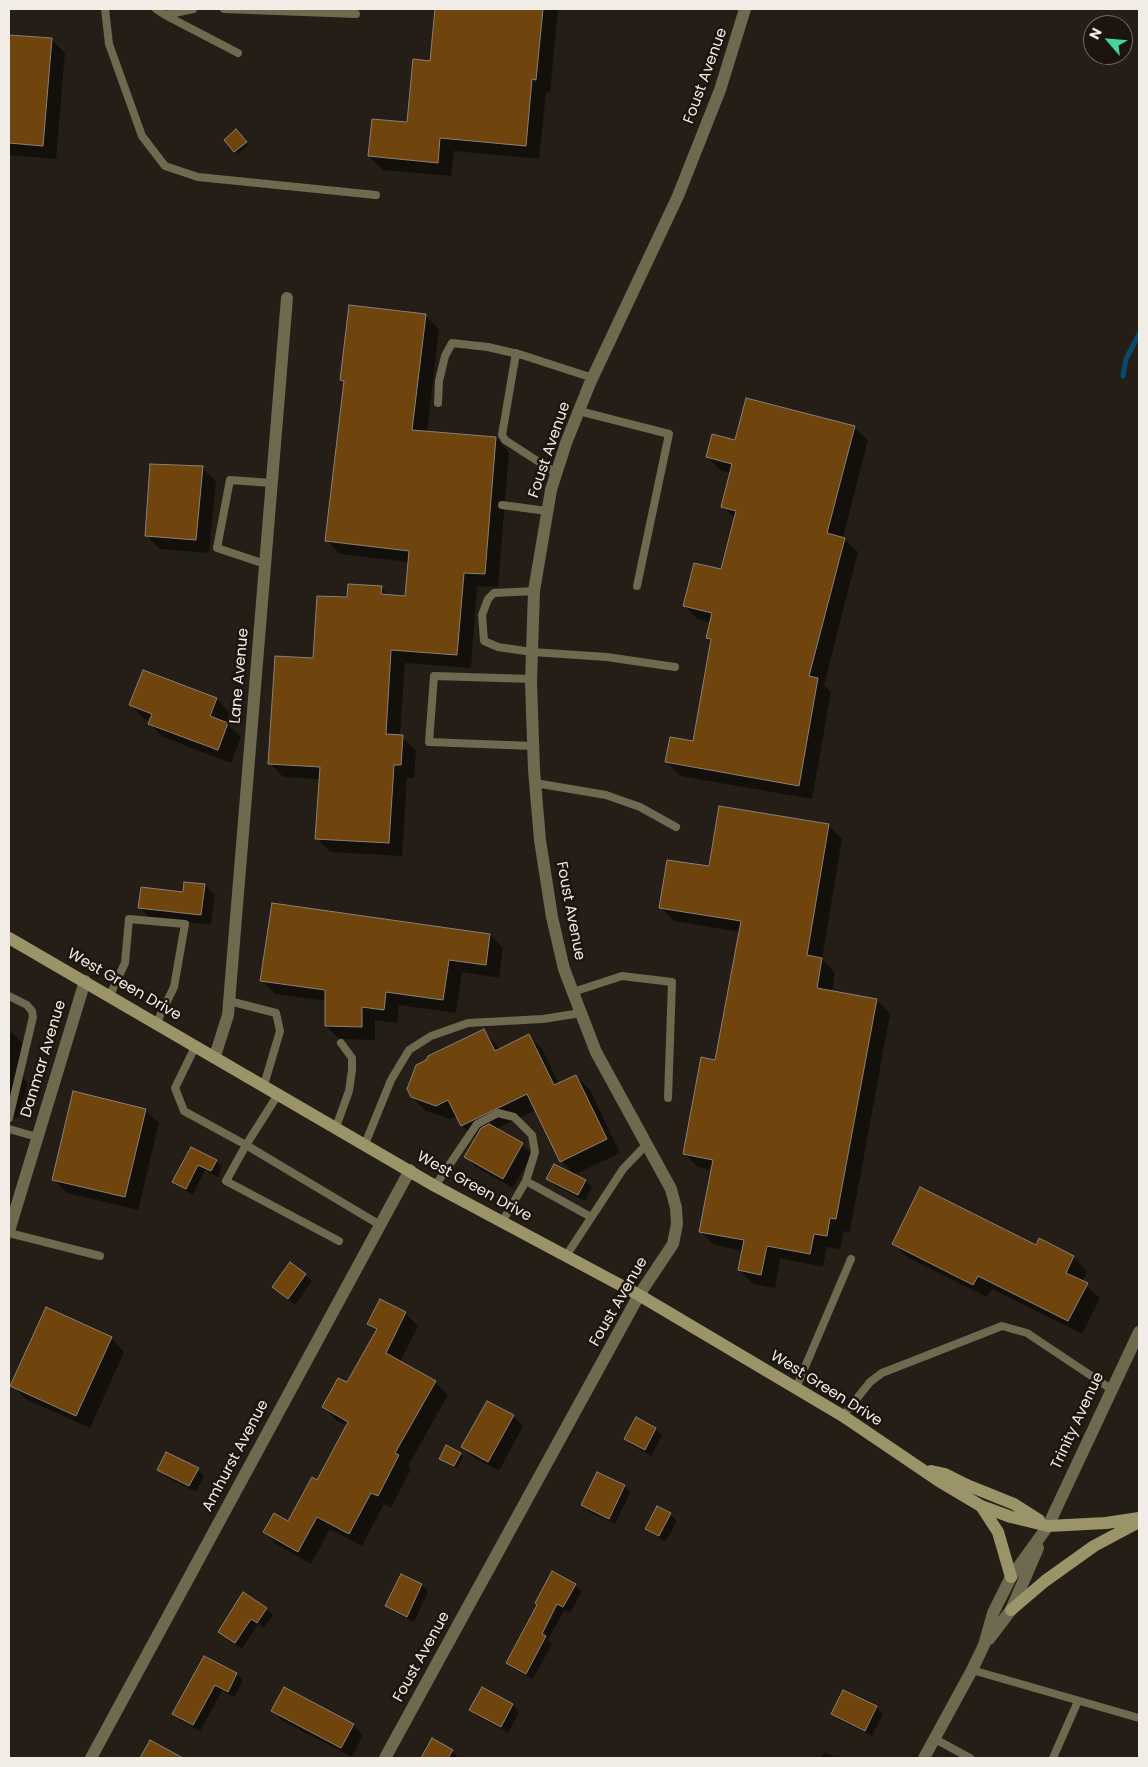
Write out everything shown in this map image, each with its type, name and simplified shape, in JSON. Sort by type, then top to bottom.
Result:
[{"type":"main road","name":"West Green Drive","points":[[9,938],[264,1084],[435,1186],[639,1295],[842,1416],[981,1506],[1011,1517],[1048,1526],[1106,1523],[1139,1518]]},
{"type":"main road","name":"West Green Drive","points":[[922,1469],[945,1474],[1014,1504],[1048,1526]]},
{"type":"main road","points":[[981,1506],[998,1532],[1011,1577]]},
{"type":"main road","points":[[1011,1610],[1045,1581],[1094,1546],[1139,1522]]},
{"type":"street","name":"Foust Avenue","points":[[385,1758],[639,1295],[673,1244],[677,1224],[676,1208],[671,1188],[596,1052],[564,969],[552,917],[535,783],[532,678],[534,591],[547,511],[556,473],[593,378],[678,196],[720,90],[745,9]]},
{"type":"street","name":"Lane Avenue","points":[[215,1056],[228,1015],[287,298]]},
{"type":"street","name":"Danmar Avenue","points":[[9,1232],[13,1207],[37,1137],[85,981]]},
{"type":"street","name":"Amhurst Avenue","points":[[91,1758],[410,1170]]},
{"type":"street","name":"Trinity Avenue","points":[[984,1645],[1011,1610],[1111,1389],[1139,1332]]},
{"type":"street","name":"Trinity Avenue","points":[[924,1758],[972,1670],[984,1645],[993,1612],[1011,1577],[1048,1526]]},
{"type":"lane","points":[[105,9],[109,44],[142,136],[165,166],[198,177],[376,195]]},
{"type":"lane","points":[[156,9],[238,53]]},
{"type":"lane","points":[[165,15],[193,9]]},
{"type":"lane","points":[[224,9],[356,14]]},
{"type":"lane","points":[[438,404],[441,373],[445,356],[452,343],[516,353],[593,378]]},
{"type":"lane","points":[[516,353],[502,435],[505,440],[556,473]]},
{"type":"lane","points":[[579,411],[669,434],[637,586]]},
{"type":"lane","points":[[265,564],[217,548],[230,480],[272,483]]},
{"type":"lane","points":[[502,505],[547,511]]},
{"type":"lane","points":[[534,591],[494,593],[488,599],[482,615],[484,641],[498,647],[532,652],[607,657],[675,667]]},
{"type":"lane","points":[[532,678],[434,676],[429,742],[533,746]]},
{"type":"lane","points":[[535,783],[606,794],[640,807],[676,827]]},
{"type":"lane","points":[[110,995],[124,963],[130,919],[184,924],[174,987],[157,1022]]},
{"type":"lane","points":[[573,992],[622,976],[672,982],[668,1098]]},
{"type":"lane","points":[[9,996],[27,1005],[32,1011],[33,1017],[9,1118]]},
{"type":"lane","points":[[229,1001],[276,1013],[280,1032],[264,1084]]},
{"type":"lane","points":[[365,1144],[390,1080],[408,1050],[431,1036],[468,1023],[543,1019],[581,1013]]},
{"type":"lane","points":[[336,1127],[349,1090],[352,1070],[352,1058],[341,1043]]},
{"type":"lane","points":[[196,1045],[175,1088],[184,1111],[246,1145],[380,1225]]},
{"type":"lane","points":[[279,1093],[226,1181],[338,1241]]},
{"type":"lane","points":[[435,1186],[477,1124],[498,1113],[514,1117],[532,1135],[535,1152],[526,1181],[502,1222]]},
{"type":"lane","points":[[9,1129],[37,1137]]},
{"type":"lane","points":[[566,1256],[623,1169],[647,1144]]},
{"type":"lane","points":[[526,1181],[591,1217]]},
{"type":"lane","points":[[9,1232],[100,1256]]},
{"type":"lane","points":[[796,1388],[851,1259]]},
{"type":"lane","points":[[842,1416],[870,1382],[882,1373],[1002,1326],[1027,1333],[1111,1389]]},
{"type":"lane","points":[[972,1670],[1139,1718]]},
{"type":"lane","points":[[1053,1758],[1078,1701]]},
{"type":"lane","points":[[935,1739],[970,1758]]},
{"type":"building","points":[[435,9],[543,9],[536,80],[532,79],[526,146],[440,138],[438,163],[368,156],[372,119],[407,122],[413,59],[430,61]]},
{"type":"building","points":[[9,35],[52,38],[43,146],[9,143]]},
{"type":"building","points":[[236,129],[247,142],[234,152],[224,140]]},
{"type":"building","points":[[349,305],[426,314],[412,430],[496,437],[485,574],[464,573],[457,655],[391,650],[386,734],[403,735],[401,765],[394,765],[389,843],[315,839],[320,767],[268,764],[275,656],[313,658],[317,596],[347,597],[348,584],[382,586],[381,594],[405,596],[409,551],[325,541],[344,381],[340,380]]},
{"type":"building","points":[[746,398],[855,426],[827,533],[845,538],[809,676],[818,678],[799,786],[665,762],[670,737],[693,741],[711,639],[706,638],[712,613],[683,606],[694,563],[721,569],[736,511],[721,507],[732,464],[706,457],[712,434],[735,440]]},
{"type":"building","points":[[150,464],[203,466],[196,540],[145,536]]},
{"type":"building","points":[[143,670],[217,698],[210,716],[228,723],[218,750],[148,724],[152,714],[129,705]]},
{"type":"building","points":[[719,806],[829,824],[807,955],[822,958],[817,988],[877,999],[836,1219],[830,1218],[827,1236],[814,1234],[810,1254],[767,1246],[761,1275],[738,1270],[744,1240],[699,1232],[713,1160],[683,1154],[701,1057],[715,1060],[741,921],[659,908],[667,860],[709,866]]},
{"type":"building","points":[[184,882],[205,884],[201,915],[138,908],[141,887],[183,892]]},
{"type":"building","points":[[272,903],[490,934],[486,965],[449,960],[443,1000],[386,992],[384,1010],[362,1007],[362,1027],[325,1026],[325,990],[260,981]]},
{"type":"building","points":[[484,1029],[495,1051],[529,1034],[554,1085],[576,1075],[607,1139],[560,1162],[527,1094],[461,1126],[448,1100],[436,1106],[411,1097],[407,1089],[416,1065],[426,1060],[428,1056]]},
{"type":"building","points":[[73,1091],[146,1109],[125,1197],[52,1180]]},
{"type":"building","points":[[489,1124],[523,1143],[503,1179],[464,1157],[481,1128]]},
{"type":"building","points":[[191,1147],[217,1160],[211,1171],[198,1165],[186,1189],[172,1182]]},
{"type":"building","points":[[554,1164],[586,1180],[578,1195],[546,1179]]},
{"type":"building","points":[[920,1187],[1036,1245],[1039,1238],[1074,1256],[1066,1273],[1088,1283],[1068,1321],[978,1276],[973,1285],[892,1244]]},
{"type":"building","points":[[290,1262],[306,1274],[288,1299],[272,1287]]},
{"type":"building","points":[[380,1299],[406,1312],[386,1353],[436,1381],[395,1453],[399,1455],[378,1496],[371,1493],[349,1534],[317,1517],[298,1552],[263,1532],[274,1513],[288,1521],[312,1477],[317,1480],[348,1422],[322,1407],[338,1378],[347,1382],[377,1329],[367,1324]]},
{"type":"building","points":[[46,1307],[112,1337],[76,1416],[10,1386]]},
{"type":"building","points":[[487,1401],[514,1415],[488,1462],[461,1447]]},
{"type":"building","points":[[636,1417],[656,1428],[645,1450],[624,1439]]},
{"type":"building","points":[[446,1445],[461,1453],[454,1466],[439,1459]]},
{"type":"building","points":[[166,1452],[199,1468],[189,1486],[157,1470]]},
{"type":"building","points":[[597,1472],[625,1485],[609,1519],[581,1505]]},
{"type":"building","points":[[657,1506],[671,1513],[659,1536],[645,1529]]},
{"type":"building","points":[[552,1571],[576,1584],[563,1607],[557,1604],[542,1634],[546,1636],[526,1674],[506,1663],[537,1605],[535,1603]]},
{"type":"building","points":[[401,1574],[422,1584],[407,1617],[385,1606]]},
{"type":"building","points":[[243,1592],[267,1608],[257,1623],[251,1619],[235,1643],[218,1632]]},
{"type":"building","points":[[204,1656],[237,1673],[228,1692],[215,1685],[193,1725],[172,1714]]},
{"type":"building","points":[[284,1687],[354,1724],[341,1748],[271,1711]]},
{"type":"building","points":[[482,1687],[513,1704],[501,1727],[469,1710]]},
{"type":"building","points":[[843,1690],[877,1706],[865,1731],[831,1714]]},
{"type":"building","points":[[432,1738],[453,1750],[448,1758],[421,1758]]},
{"type":"building","points":[[150,1740],[183,1758],[140,1758]]},
{"type":"waterway","points":[[1123,376],[1126,359],[1139,334]]}]
